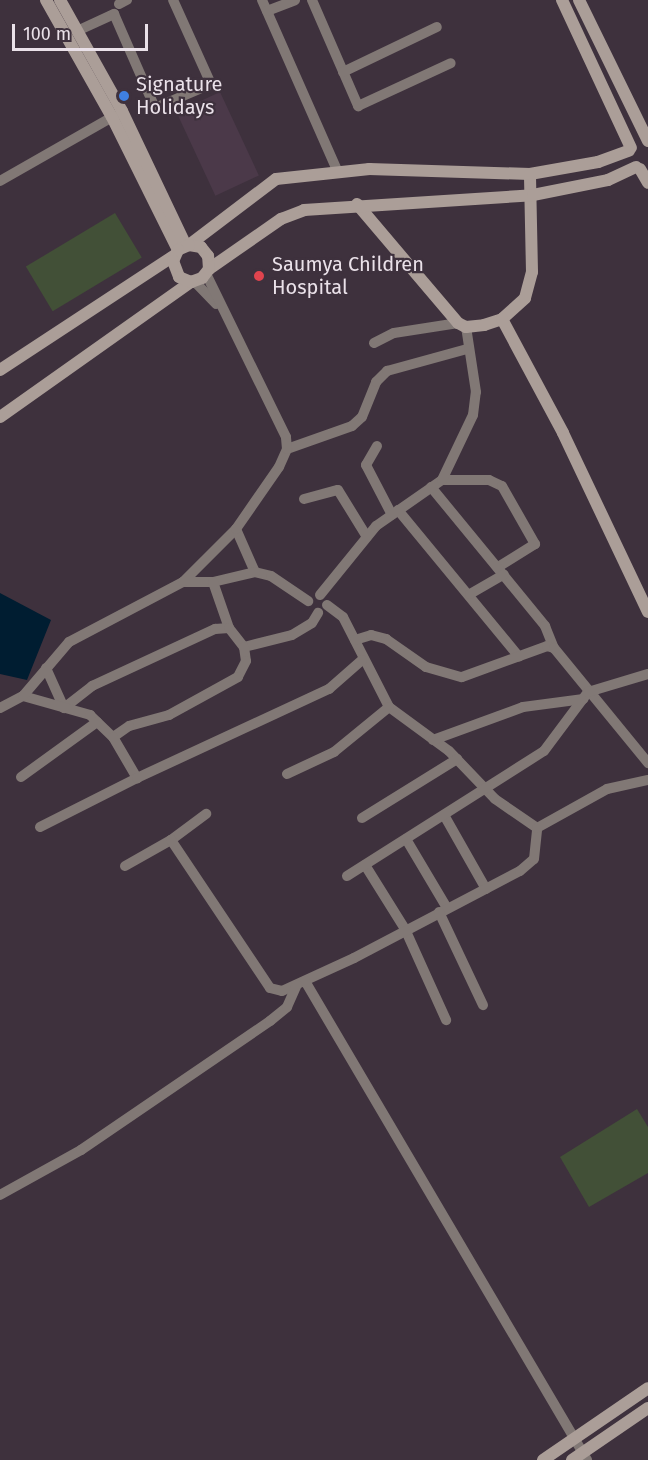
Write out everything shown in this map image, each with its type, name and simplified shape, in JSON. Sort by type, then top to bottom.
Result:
[{"type":"street","points":[[46,0],[117,114]]},
{"type":"street","points":[[60,0],[182,249],[176,273],[192,282],[220,309]]},
{"type":"street","points":[[77,32],[114,14],[155,108],[211,84],[173,0]]},
{"type":"street","points":[[295,0],[265,5],[338,172]]},
{"type":"street","points":[[312,0],[358,106],[451,63]]},
{"type":"street","points":[[562,0],[630,150],[648,183]]},
{"type":"street","points":[[0,370],[182,249],[276,179],[338,172],[530,174],[598,162],[630,150],[639,142],[648,142],[579,0]]},
{"type":"street","points":[[343,72],[437,27]]},
{"type":"street","points":[[0,181],[117,114]]},
{"type":"street","points":[[0,417],[292,214],[357,204],[533,195],[608,180],[641,168]]},
{"type":"street","points":[[374,344],[394,333],[502,319],[525,298],[532,272],[533,195],[530,174]]},
{"type":"street","points":[[244,647],[292,634],[312,623],[322,604],[367,537],[395,512],[442,480],[473,415],[476,392],[462,325],[357,204]]},
{"type":"street","points":[[182,249],[205,251],[208,271],[220,309],[274,412],[287,449]]},
{"type":"street","points":[[502,319],[563,434],[648,612]]},
{"type":"street","points":[[0,708],[23,696],[46,668],[79,636],[183,582],[236,530],[287,449],[352,426],[362,417],[376,382],[387,371],[466,349]]},
{"type":"street","points":[[377,446],[366,465],[395,512],[440,565],[470,594],[519,657]]},
{"type":"street","points":[[442,480],[489,480],[502,486],[535,544],[470,594]]},
{"type":"street","points":[[432,487],[545,627],[554,648],[585,695],[648,763]]},
{"type":"street","points":[[304,499],[338,490],[367,537]]},
{"type":"street","points":[[236,530],[255,572]]},
{"type":"street","points":[[183,582],[213,582],[255,572],[271,576],[308,601],[310,610],[322,604]]},
{"type":"street","points":[[113,737],[129,726],[170,715],[238,677],[246,661],[244,647],[229,628],[213,582]]},
{"type":"street","points":[[322,604],[344,617],[362,660],[389,707],[457,759],[486,789],[537,828]]},
{"type":"street","points":[[64,708],[92,686],[215,629],[229,628]]},
{"type":"street","points":[[355,640],[371,635],[386,639],[426,668],[462,677],[547,646],[554,648]]},
{"type":"street","points":[[40,827],[136,778],[329,689],[362,660]]},
{"type":"street","points":[[46,668],[64,708]]},
{"type":"street","points":[[433,740],[523,707],[585,695],[648,674]]},
{"type":"street","points":[[347,876],[544,751],[585,695]]},
{"type":"street","points":[[23,696],[90,715],[113,737],[136,778]]},
{"type":"street","points":[[287,774],[334,752],[389,707]]},
{"type":"street","points":[[21,777],[98,722]]},
{"type":"street","points":[[362,819],[457,759]]},
{"type":"street","points":[[537,828],[607,789],[648,780]]},
{"type":"street","points":[[125,866],[171,840],[206,814]]},
{"type":"street","points":[[444,815],[486,889]]},
{"type":"street","points":[[171,840],[270,988],[282,991],[520,871],[534,859],[537,828]]},
{"type":"street","points":[[406,839],[443,910],[483,1005]]},
{"type":"street","points":[[365,865],[405,929],[446,1020]]},
{"type":"street","points":[[0,1194],[81,1150],[270,1021],[287,1007],[301,983]]},
{"type":"street","points":[[301,983],[574,1438],[580,1458],[648,1408]]},
{"type":"street","points":[[543,1460],[648,1388]]},
{"type":"shaded area","points":[[220,92],[259,175],[215,196],[176,112]]},
{"type":"green space","points":[[115,213],[142,258],[53,311],[26,267]]},
{"type":"green space","points":[[637,1109],[648,1127],[648,1173],[589,1207],[560,1157]]},
{"type":"water","points":[[0,593],[51,620],[27,680],[0,674]]},
{"type":"place","name":"Signature Holidays","points":[[124,96]]},
{"type":"place","name":"Saumya Children Hospital","points":[[259,276]]}]
